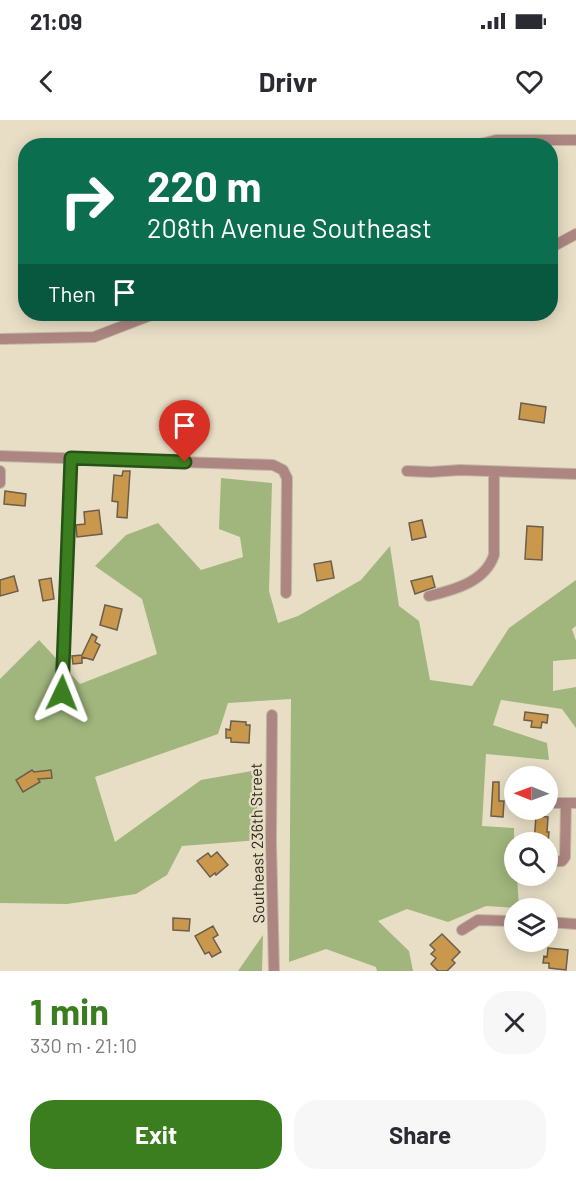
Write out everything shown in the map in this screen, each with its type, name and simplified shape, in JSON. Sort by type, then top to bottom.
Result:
[{"type":"street","points":[[558,140],[576,140]]},
{"type":"street","points":[[558,244],[576,234]]},
{"type":"street","points":[[0,339],[94,337],[136,321]]},
{"type":"street","points":[[0,456],[273,465],[283,470],[287,478],[286,593]]},
{"type":"street","points":[[62,693],[71,458]]},
{"type":"street","points":[[407,471],[460,470],[494,473],[576,474]]},
{"type":"street","points":[[0,471],[0,483]]},
{"type":"street","points":[[429,596],[452,591],[465,585],[486,570],[491,563],[494,555],[494,473]]},
{"type":"street","name":"Southeast 236th Street","points":[[272,715],[270,842],[274,971]]},
{"type":"street","points":[[558,861],[562,861],[565,857],[571,803]]},
{"type":"street","points":[[462,930],[478,920],[504,921]]},
{"type":"street","points":[[558,923],[576,924]]},
{"type":"green space","points":[[221,478],[272,483],[269,591],[278,623],[298,616],[361,580],[390,546],[399,606],[419,621],[430,680],[472,686],[509,628],[576,580],[576,626],[572,629],[576,641],[576,659],[553,661],[553,691],[576,687],[576,728],[562,709],[501,700],[493,725],[547,743],[549,760],[486,754],[482,826],[514,828],[514,832],[504,832],[504,886],[518,886],[518,898],[504,898],[504,907],[486,906],[448,922],[407,909],[378,921],[409,951],[413,971],[377,971],[376,967],[326,949],[289,962],[291,699],[228,703],[218,734],[95,777],[115,842],[201,780],[257,770],[258,840],[182,846],[167,875],[136,894],[67,904],[0,903],[0,679],[39,640],[80,684],[157,654],[142,599],[95,566],[126,535],[158,523],[201,570],[243,557],[240,537],[219,529]]},
{"type":"green space","points":[[263,935],[262,971],[238,971]]},
{"type":"building","points":[[521,403],[546,407],[544,423],[519,419]]},
{"type":"building","points":[[123,471],[130,471],[127,518],[117,517],[118,502],[112,501],[114,475],[122,476]]},
{"type":"building","points":[[5,491],[26,494],[25,506],[4,504]]},
{"type":"building","points":[[99,510],[102,534],[77,537],[76,525],[85,524],[84,512]]},
{"type":"building","points":[[422,520],[426,537],[412,540],[409,523]]},
{"type":"building","points":[[527,526],[543,527],[542,560],[525,559]]},
{"type":"building","points":[[331,561],[334,578],[317,581],[314,564]]},
{"type":"building","points":[[14,576],[18,591],[0,596],[0,580]]},
{"type":"building","points":[[432,576],[435,587],[415,594],[411,581]]},
{"type":"building","points":[[51,578],[54,599],[43,601],[39,580]]},
{"type":"building","points":[[105,605],[122,609],[117,630],[100,625]]},
{"type":"building","points":[[92,634],[97,637],[95,642],[100,645],[93,660],[82,657],[82,663],[73,664],[72,656],[82,655]]},
{"type":"building","points":[[525,712],[548,715],[547,723],[542,722],[541,728],[531,727],[532,721],[524,720]]},
{"type":"building","points":[[231,721],[246,722],[246,725],[250,725],[249,743],[231,742],[231,738],[226,738],[226,729],[230,730]]},
{"type":"building","points":[[32,770],[34,772],[51,770],[52,778],[38,779],[40,782],[23,792],[16,780]]},
{"type":"building","points":[[493,782],[499,782],[499,801],[504,801],[503,817],[491,816]]},
{"type":"building","points":[[536,820],[548,820],[547,832],[535,832]]},
{"type":"building","points":[[217,852],[228,865],[210,877],[197,861],[208,853],[211,857]]},
{"type":"building","points":[[173,918],[190,919],[189,931],[173,930]]},
{"type":"building","points":[[213,926],[218,935],[213,938],[221,952],[212,957],[209,952],[205,954],[195,936]]},
{"type":"building","points":[[442,934],[460,952],[452,960],[455,963],[447,971],[438,971],[431,964],[436,958],[431,954],[435,950],[430,945]]},
{"type":"building","points":[[558,949],[568,950],[566,970],[549,968],[549,963],[543,963],[544,956],[547,957],[548,952],[558,952]]},
{"type":"route","points":[[62,693],[71,458],[185,462]]}]
